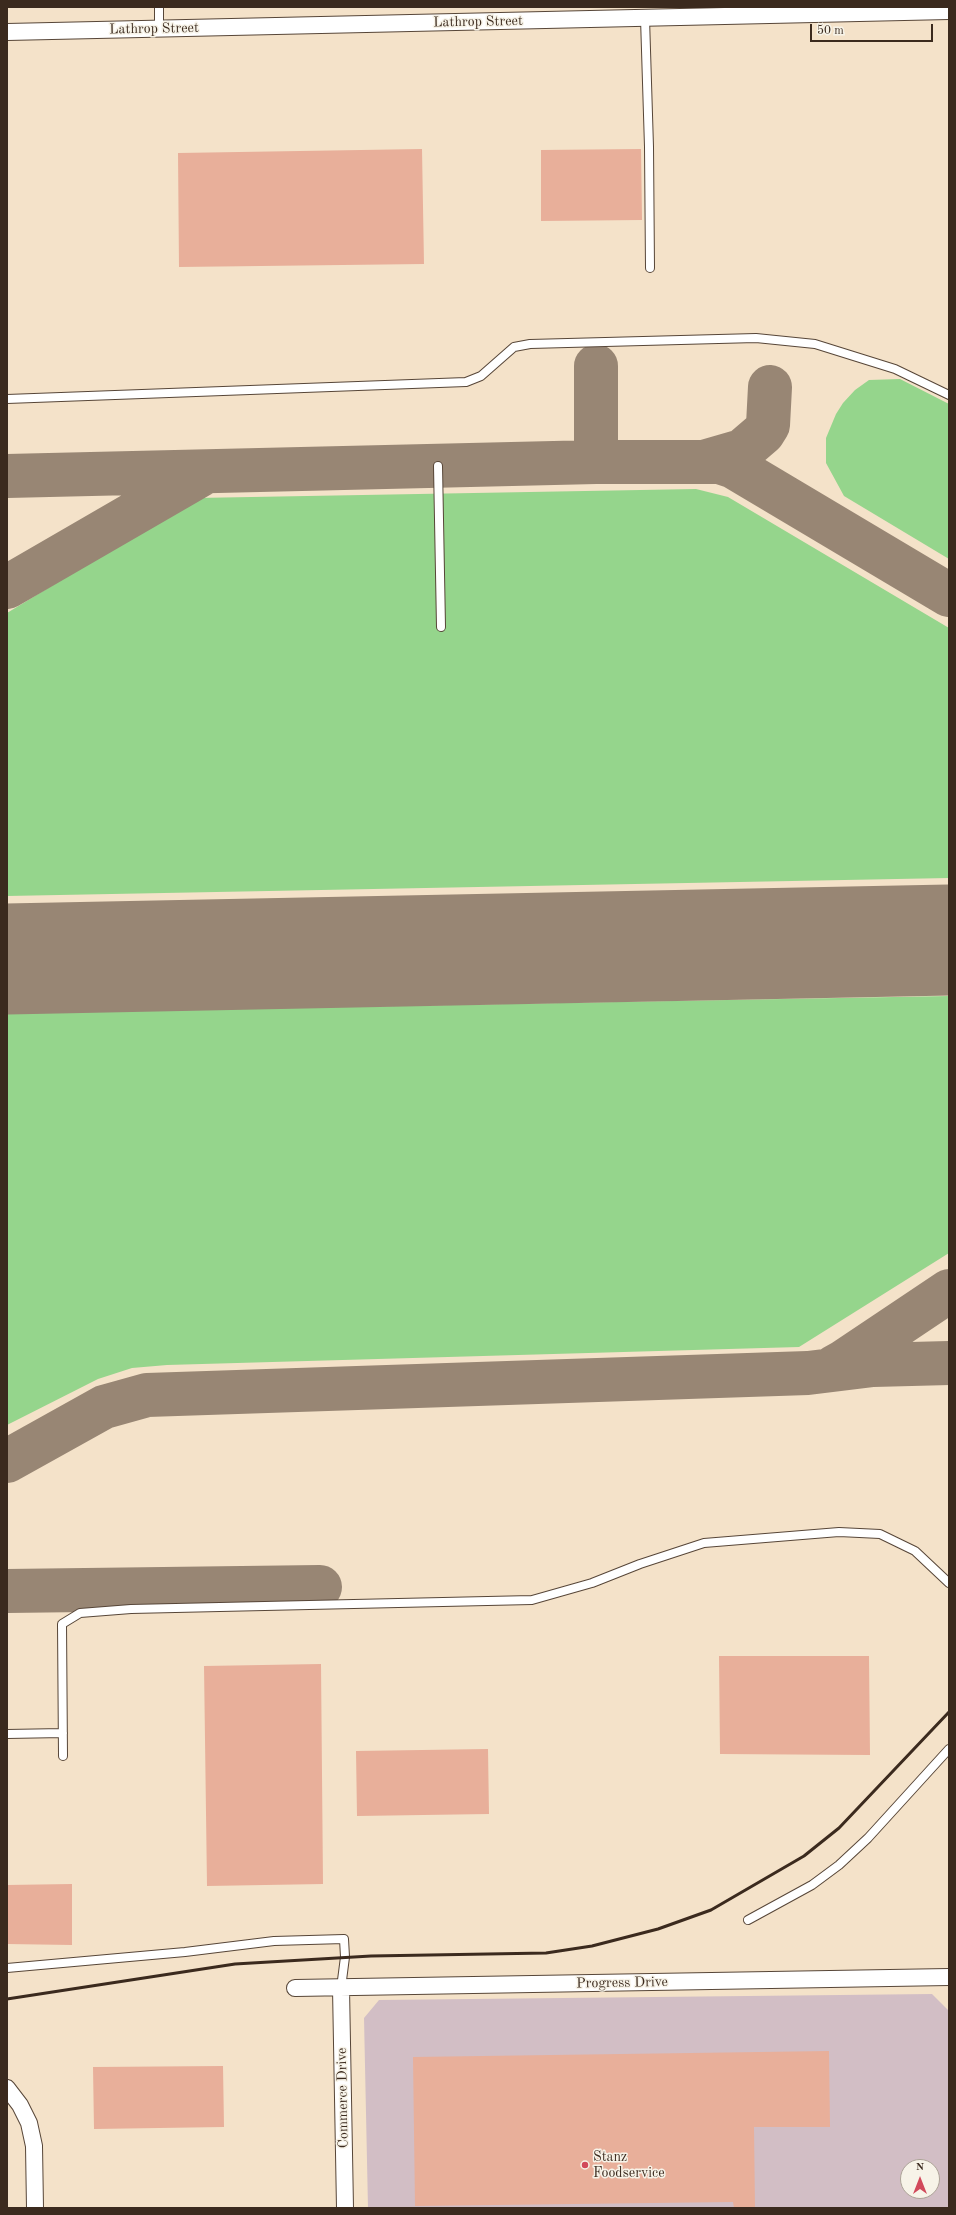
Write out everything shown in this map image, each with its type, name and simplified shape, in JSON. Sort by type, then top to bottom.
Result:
[{"type":"street","name":"Lathrop Street","points":[[7,32],[949,11]]},
{"type":"street","name":"Progress Drive","points":[[295,1988],[949,1977]]},
{"type":"street","name":"Commerce Drive","points":[[341,1988],[345,2208]]},
{"type":"street","points":[[7,2088],[20,2105],[29,2122],[34,2146],[35,2208]]},
{"type":"lane","points":[[159,7],[159,29]]},
{"type":"lane","points":[[645,18],[649,146],[650,268]]},
{"type":"lane","points":[[7,399],[466,382],[481,376],[514,347],[530,344],[756,338],[815,344],[895,369],[949,395]]},
{"type":"lane","points":[[438,466],[441,627]]},
{"type":"lane","points":[[63,1756],[62,1624],[80,1613],[131,1609],[532,1600],[592,1583],[640,1564],[704,1543],[839,1532],[880,1534],[915,1551],[949,1583]]},
{"type":"lane","points":[[7,1734],[63,1733]]},
{"type":"lane","points":[[748,1920],[812,1886],[839,1865],[868,1838],[949,1750]]},
{"type":"lane","points":[[7,1968],[274,1941],[344,1939],[345,1957],[341,1988]]},
{"type":"shaded area","points":[[932,1994],[949,2011],[949,2208],[368,2208],[364,2018],[379,2000]]},
{"type":"green space","points":[[900,379],[949,404],[949,559],[844,496],[826,463],[826,438],[836,414],[843,403],[855,390],[869,380]]},
{"type":"green space","points":[[696,489],[728,497],[949,628],[949,878],[7,896],[7,613],[196,498]]},
{"type":"green space","points":[[949,996],[949,1253],[799,1347],[167,1365],[132,1368],[98,1379],[7,1425],[7,1013]]},
{"type":"building","points":[[422,149],[424,264],[179,267],[178,153]]},
{"type":"building","points":[[641,149],[642,220],[541,221],[541,150]]},
{"type":"building","points":[[719,1656],[869,1656],[870,1755],[720,1754]]},
{"type":"building","points":[[321,1664],[323,1884],[207,1886],[204,1666]]},
{"type":"building","points":[[488,1749],[489,1814],[357,1816],[356,1751]]},
{"type":"building","points":[[72,1884],[72,1945],[7,1944],[7,1885]]},
{"type":"building","name":"Stanz Foodservice","points":[[829,2051],[830,2127],[754,2127],[755,2208],[734,2208],[733,2202],[415,2206],[413,2057]]},
{"type":"building","points":[[223,2066],[224,2127],[94,2129],[93,2067]]},
{"type":"taxiway","points":[[596,366],[596,462]]},
{"type":"taxiway","points":[[704,462],[742,451],[763,433],[768,425],[770,387]]},
{"type":"taxiway","points":[[7,476],[596,462],[719,462],[734,467],[949,595]]},
{"type":"taxiway","points":[[7,587],[204,473]]},
{"type":"taxiway","points":[[834,1367],[949,1291]]},
{"type":"taxiway","points":[[7,1461],[104,1407],[147,1395],[808,1373],[873,1365],[949,1363]]},
{"type":"taxiway","points":[[7,1591],[320,1587]]},
{"type":"runway","points":[[7,959],[949,940]]},
{"type":"railway","points":[[7,1999],[235,1964],[371,1956],[546,1953],[592,1946],[658,1929],[711,1910],[804,1856],[839,1828],[949,1712]]},
{"type":"place","name":"Stanz Foodservice","points":[[585,2165]]}]
